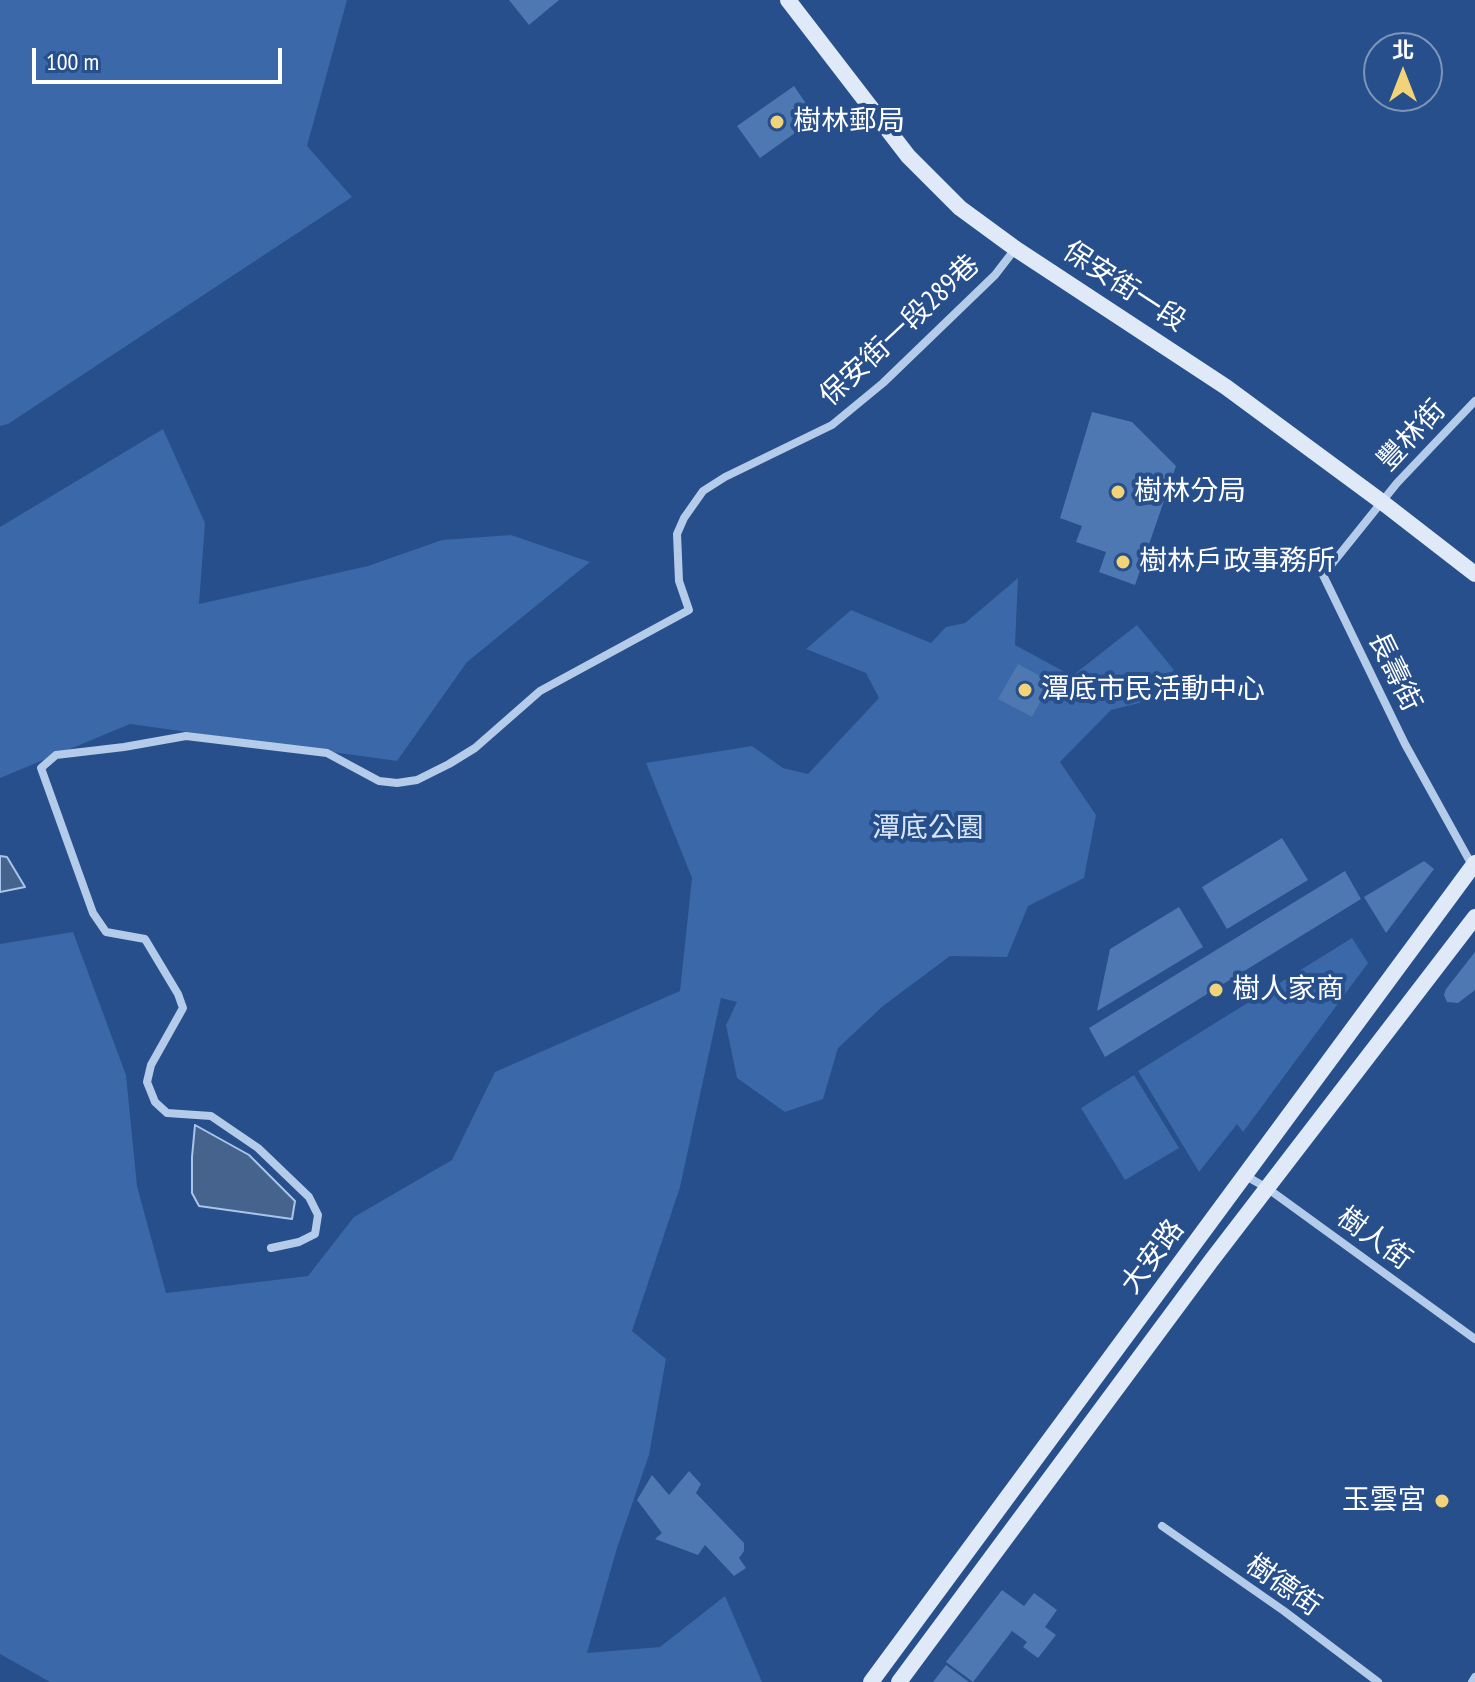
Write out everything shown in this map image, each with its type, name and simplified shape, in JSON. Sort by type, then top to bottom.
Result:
[{"type":"street","name":"保安街一段","points":[[788,0],[908,156],[960,208],[1016,249],[1184,357],[1475,574]]},
{"type":"street","name":"保安街一段289巷","points":[[271,1248],[299,1242],[315,1234],[318,1215],[309,1197],[258,1148],[211,1116],[167,1113],[155,1102],[147,1082],[151,1065],[183,1008],[145,939],[106,932],[93,913],[41,768],[56,755],[186,736],[327,753],[379,781],[397,783],[417,780],[449,764],[475,748],[540,691],[689,610],[679,581],[677,534],[703,491],[725,477],[832,425],[883,383],[995,275],[1016,249]]},
{"type":"street","name":"豐林街","points":[[1382,502],[1475,401]]},
{"type":"street","name":"長壽街","points":[[1382,502],[1323,575],[1405,744],[1474,866]]},
{"type":"street","name":"大安路","points":[[871,1682],[1474,866]]},
{"type":"street","name":"大安路","points":[[899,1682],[1267,1188],[1475,917]]},
{"type":"street","name":"樹人街","points":[[1246,1176],[1267,1188],[1475,1339]]},
{"type":"street","name":"樹德街","points":[[1162,1526],[1284,1611],[1378,1682]]},
{"type":"street","points":[[1472,1682],[1475,1677]]},
{"type":"green space","points":[[0,0],[347,0],[307,146],[352,197],[8,424],[0,426]]},
{"type":"green space","points":[[163,429],[205,523],[199,604],[368,566],[442,540],[511,535],[590,562],[467,662],[397,761],[130,724],[0,778],[0,527]]},
{"type":"green space","name":"潭底公園","points":[[1018,578],[1015,645],[1072,676],[1137,625],[1174,670],[1139,703],[1111,710],[1060,762],[1096,815],[1084,878],[1028,906],[1007,957],[950,956],[883,1006],[838,1048],[823,1099],[785,1112],[737,1078],[726,1025],[737,1002],[721,998],[680,1187],[632,1331],[666,1359],[649,1455],[617,1548],[587,1653],[660,1647],[725,1596],[762,1682],[50,1682],[0,1654],[0,944],[73,932],[126,1075],[137,1186],[166,1293],[308,1276],[354,1217],[452,1160],[495,1072],[680,991],[692,878],[646,763],[752,746],[783,768],[808,774],[879,698],[866,673],[806,649],[851,610],[931,643],[946,627],[965,623]]},
{"type":"green space","points":[[1352,938],[1368,963],[1243,1132],[1237,1124],[1199,1172],[1138,1071]]},
{"type":"green space","points":[[1134,1075],[1179,1148],[1125,1180],[1081,1108]]},
{"type":"shaded area","points":[[0,856],[7,857],[25,887],[0,892]]},
{"type":"shaded area","points":[[195,1125],[249,1155],[295,1201],[292,1219],[199,1206],[192,1193]]},
{"type":"building","points":[[509,0],[559,0],[529,25]]},
{"type":"building","name":"樹林郵局","points":[[794,86],[816,118],[760,158],[737,126]]},
{"type":"building","name":"樹林分局","points":[[1092,412],[1132,422],[1176,466],[1135,585],[1099,572],[1106,552],[1076,542],[1082,526],[1060,518]]},
{"type":"building","name":"潭底市民活動中心","points":[[1018,664],[1051,682],[1032,717],[998,699]]},
{"type":"building","points":[[1282,838],[1308,880],[1227,929],[1202,887]]},
{"type":"building","points":[[1424,861],[1434,869],[1386,933],[1364,897]]},
{"type":"building","points":[[1345,871],[1361,899],[1105,1057],[1089,1028]]},
{"type":"building","points":[[1179,907],[1203,947],[1097,1011],[1110,949]]},
{"type":"building","points":[[1475,952],[1475,990],[1458,1003],[1447,1002],[1444,995],[1446,989]]},
{"type":"building","points":[[689,1471],[701,1484],[696,1493],[744,1543],[744,1551],[739,1558],[746,1568],[734,1576],[705,1545],[698,1555],[655,1539],[662,1533],[637,1500],[652,1475],[669,1495]]},
{"type":"building","points":[[1002,1590],[1024,1606],[1034,1593],[1057,1610],[1045,1627],[1056,1635],[1038,1658],[1023,1647],[1027,1642],[1012,1631],[973,1682],[946,1662]]},
{"type":"building","points":[[946,1665],[969,1682],[933,1682]]},
{"type":"place","name":"樹林郵局","points":[[777,122]]},
{"type":"place","name":"樹林分局","points":[[1118,492]]},
{"type":"place","name":"樹林戶政事務所","points":[[1123,562]]},
{"type":"place","name":"潭底市民活動中心","points":[[1025,690]]},
{"type":"place","name":"樹人家商","points":[[1216,990]]},
{"type":"place","name":"玉雲宮","points":[[1442,1501]]}]
